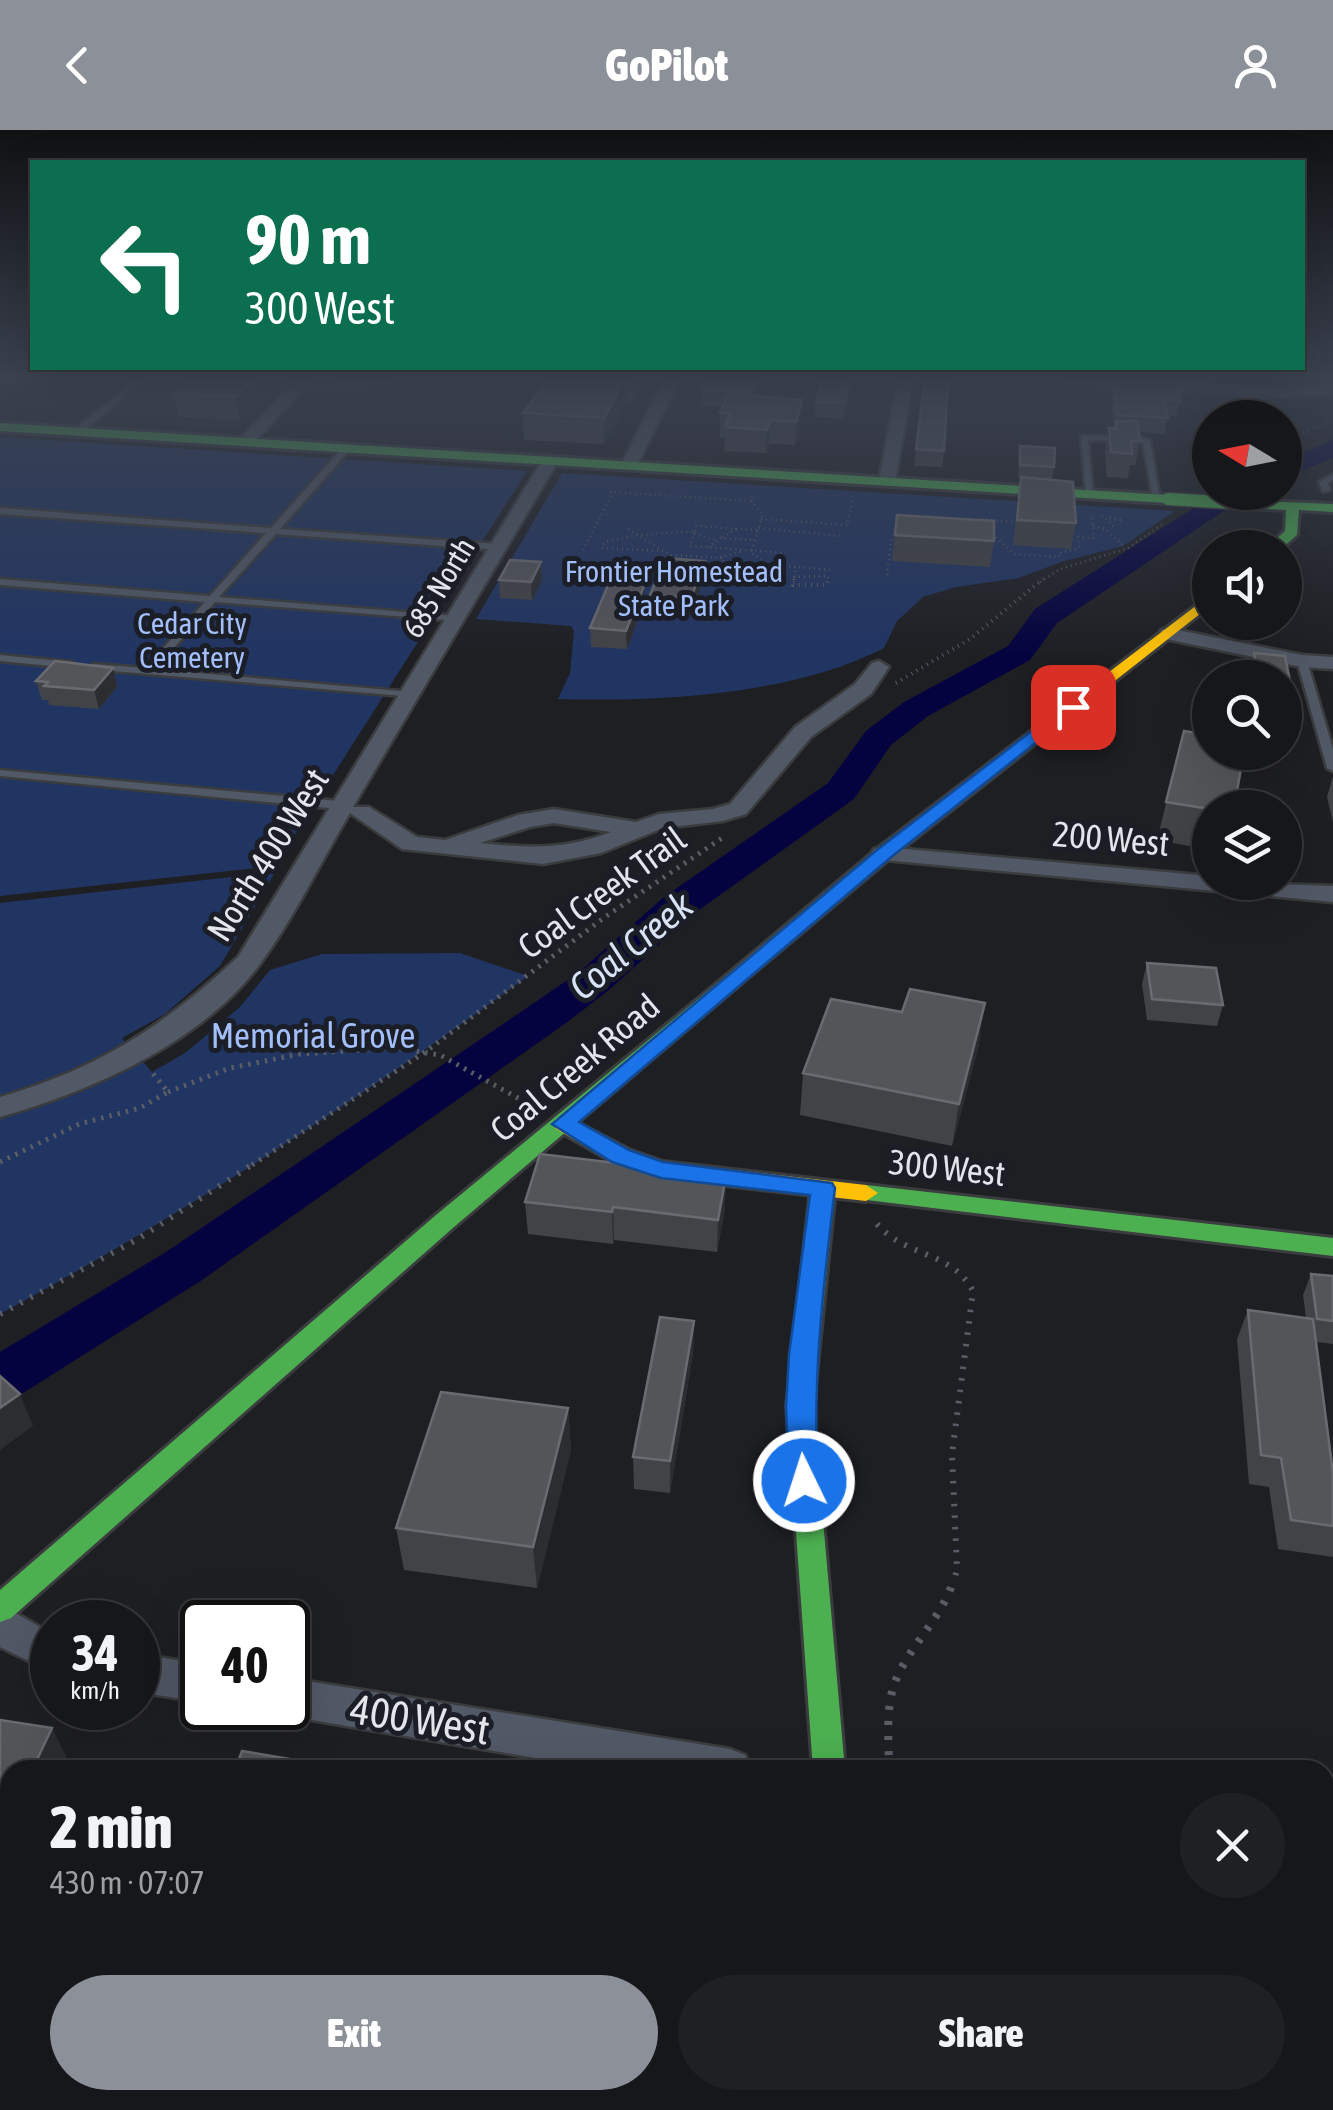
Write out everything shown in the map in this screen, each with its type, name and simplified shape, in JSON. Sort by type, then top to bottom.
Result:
[{"type":"main road","points":[[718,471],[885,487],[1192,504]]},
{"type":"main road","points":[[1302,504],[1329,499]]},
{"type":"main road","name":"Coal Creek Road","points":[[0,1610],[444,1221],[884,854],[1192,614]]},
{"type":"main road","name":"300 West","points":[[564,1124],[620,1156],[661,1170],[1333,1246]]},
{"type":"main road","points":[[823,1188],[800,1406],[828,1760]]},
{"type":"street","name":"685 North","points":[[411,694],[544,471]]},
{"type":"street","points":[[885,487],[888,471]]},
{"type":"street","points":[[1168,634],[1297,660]]},
{"type":"street","points":[[1302,661],[1333,663]]},
{"type":"street","points":[[447,846],[526,820],[554,816],[613,828],[638,828],[738,809],[803,732],[883,678]]},
{"type":"street","name":"North 400 West","points":[[0,1107],[74,1082],[136,1053],[182,1023],[248,962],[350,808],[411,694]]},
{"type":"street","points":[[350,808],[412,844],[544,858],[592,848],[638,828]]},
{"type":"street","points":[[703,817],[742,824]]},
{"type":"street","points":[[703,817],[716,842]]},
{"type":"street","name":"200 West","points":[[884,854],[1333,894]]},
{"type":"street","points":[[0,1622],[30,1642]]},
{"type":"street","name":"400 West","points":[[310,1701],[669,1760]]},
{"type":"lane","points":[[148,672],[327,471]]},
{"type":"lane","points":[[1087,471],[1090,500]]},
{"type":"lane","points":[[1155,471],[1165,505]]},
{"type":"lane","points":[[1329,499],[1323,482],[1333,477]]},
{"type":"lane","points":[[0,511],[499,547]]},
{"type":"lane","points":[[0,582],[456,619]]},
{"type":"lane","points":[[0,658],[411,694]]},
{"type":"lane","points":[[1302,661],[1333,768]]},
{"type":"lane","points":[[0,773],[350,808]]},
{"type":"path","points":[[751,501],[761,474]]},
{"type":"path","points":[[584,550],[612,492],[751,501],[763,514],[755,540],[749,550],[718,557]]},
{"type":"path","points":[[761,520],[847,525],[855,492]]},
{"type":"path","points":[[990,532],[1015,554],[1059,557],[1059,553],[1079,548],[1078,538],[1094,538],[1090,500]]},
{"type":"path","points":[[883,678],[970,639],[1060,569],[1128,548],[1165,505]]},
{"type":"path","points":[[982,510],[981,522],[1014,522]]},
{"type":"path","points":[[1115,521],[1116,540]]},
{"type":"path","points":[[784,552],[690,546],[696,526],[841,536]]},
{"type":"path","points":[[1092,526],[1102,527],[1128,548]]},
{"type":"path","points":[[708,547],[736,529]]},
{"type":"path","points":[[628,530],[684,564]]},
{"type":"path","points":[[663,551],[602,548],[605,542],[637,535],[694,532],[714,540]]},
{"type":"path","points":[[887,575],[892,535]]},
{"type":"path","points":[[721,538],[755,540]]},
{"type":"path","points":[[983,540],[1000,542]]},
{"type":"path","points":[[992,547],[1007,548]]},
{"type":"path","points":[[749,550],[771,565],[834,570]]},
{"type":"path","points":[[669,555],[724,558],[722,567]]},
{"type":"path","points":[[668,573],[638,571],[644,566],[684,564],[769,570],[771,565]]},
{"type":"path","points":[[793,577],[828,576],[829,581],[826,585],[793,584],[793,577],[796,567]]},
{"type":"path","points":[[695,575],[730,583]]},
{"type":"path","name":"Coal Creek Trail","points":[[0,1314],[138,1239],[425,1052],[605,917],[742,824]]},
{"type":"path","points":[[0,1162],[79,1124],[140,1108],[168,1092],[230,1068],[300,1054],[395,1048],[440,1055],[538,1110]]},
{"type":"path","points":[[136,1053],[168,1092]]},
{"type":"path","points":[[874,1194],[875,1217],[883,1234],[953,1264],[963,1272],[973,1291],[952,1454],[956,1570],[947,1603],[913,1648],[895,1683],[890,1706],[890,1760]]},
{"type":"green space","name":"Cedar City Cemetery","points":[[0,471],[527,471],[275,866],[0,896]]},
{"type":"green space","name":"Frontier Homestead State Park","points":[[562,473],[1175,511],[1123,546],[1019,578],[956,587],[923,597],[897,621],[884,648],[809,676],[767,686],[682,697],[558,699],[570,673],[574,631],[571,626],[476,619]]},
{"type":"green space","name":"Memorial Grove","points":[[275,872],[220,966],[165,1014],[122,1038],[152,1072],[185,1053],[240,1007],[270,970],[322,954],[460,953],[528,976],[270,1154],[0,1314],[0,903]]},
{"type":"building","points":[[1021,477],[1073,482],[1076,523],[1017,520]]},
{"type":"building","points":[[897,515],[994,521],[994,541],[895,535]]},
{"type":"building","points":[[666,558],[705,561],[691,598],[650,595]]},
{"type":"building","points":[[510,560],[541,562],[531,582],[499,580]]},
{"type":"building","points":[[609,583],[644,586],[626,631],[590,628]]},
{"type":"building","points":[[1254,653],[1285,656],[1286,660],[1255,660]]},
{"type":"building","points":[[55,661],[113,668],[94,690],[44,686],[48,682],[36,681]]},
{"type":"building","points":[[1184,731],[1192,732],[1192,770],[1241,770],[1237,790],[1192,790],[1192,806],[1166,802]]},
{"type":"building","points":[[1147,963],[1216,968],[1223,1005],[1152,999]]},
{"type":"building","points":[[910,989],[985,1003],[959,1104],[803,1073],[831,999],[902,1012]]},
{"type":"building","points":[[540,1154],[726,1176],[718,1220],[613,1207],[612,1212],[525,1202]]},
{"type":"building","points":[[1311,1274],[1333,1276],[1333,1321],[1317,1319]]},
{"type":"building","points":[[1248,1310],[1313,1319],[1333,1473],[1333,1526],[1291,1520],[1281,1458],[1261,1455]]},
{"type":"building","points":[[660,1317],[694,1321],[670,1461],[633,1457]]},
{"type":"building","points":[[0,1376],[20,1394],[0,1408]]},
{"type":"building","points":[[441,1392],[568,1408],[533,1547],[396,1528]]},
{"type":"building","points":[[0,1720],[30,1725],[30,1730],[51,1730],[37,1760],[0,1760]]},
{"type":"building","points":[[242,1751],[295,1760],[239,1760]]},
{"type":"waterway","name":"Coal Creek","points":[[0,1379],[184,1266],[550,1013],[594,981],[678,906],[841,791],[878,738],[916,709],[1019,653],[1046,616],[1211,510]]},
{"type":"traffic: fast","points":[[720,471],[1168,499]]},
{"type":"traffic: fast","points":[[1168,499],[1192,500]]},
{"type":"traffic: fast","points":[[1302,506],[1333,508]]},
{"type":"traffic: fast","points":[[1292,530],[1293,510]]},
{"type":"traffic: fast","points":[[0,1609],[445,1221],[733,980]]},
{"type":"traffic: fast","points":[[823,1189],[800,1406],[828,1760]]},
{"type":"traffic: fast","points":[[866,1193],[1333,1247]]},
{"type":"traffic: slow","points":[[733,980],[883,854],[1192,613]]},
{"type":"traffic: slow","points":[[564,1124],[621,1156],[661,1170],[866,1193]]},
{"type":"route","points":[[804,1481],[802,1355],[823,1188],[661,1170],[620,1156],[564,1124],[884,854],[1073,707]]}]
